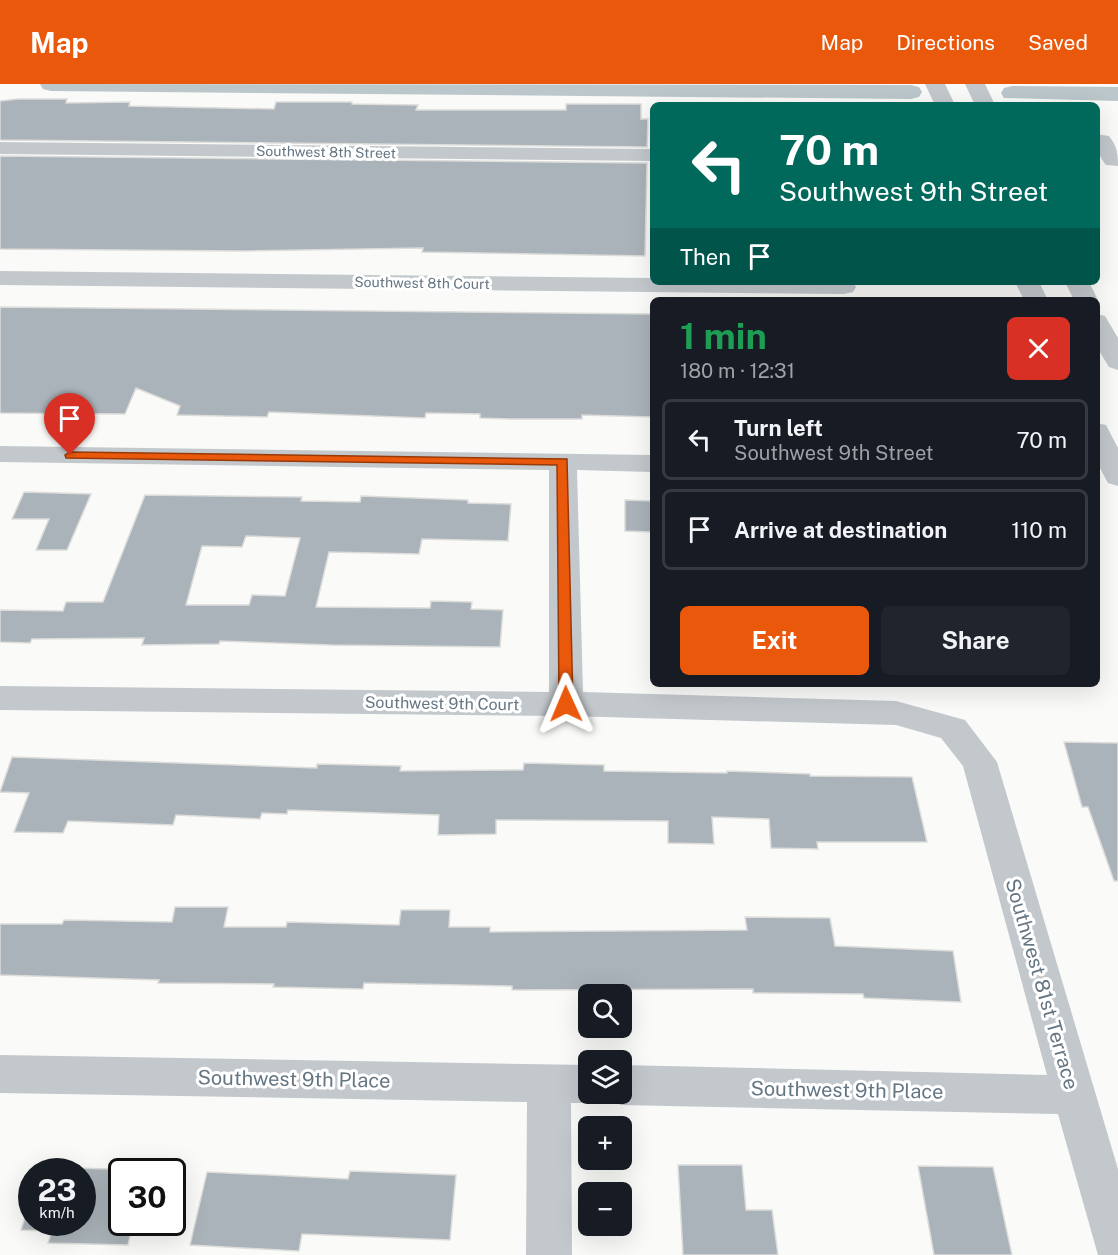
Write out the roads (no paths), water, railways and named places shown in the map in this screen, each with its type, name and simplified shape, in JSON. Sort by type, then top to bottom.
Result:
[{"type":"street","points":[[935,84],[944,102]]},
{"type":"street","points":[[975,84],[984,102]]},
{"type":"street","points":[[1100,140],[1102,140],[1109,161]]},
{"type":"street","name":"Southwest 8th Street","points":[[0,148],[650,155]]},
{"type":"street","name":"Southwest 8th Court","points":[[0,278],[845,290]]},
{"type":"street","points":[[1100,327],[1115,351]]},
{"type":"street","points":[[1100,439],[1118,477]]},
{"type":"street","points":[[0,454],[650,463]]},
{"type":"street","points":[[563,462],[566,704]]},
{"type":"street","name":"Southwest 9th Court","points":[[0,698],[566,704],[896,713],[953,729]]},
{"type":"street","name":"Southwest 81st Terrace","points":[[953,729],[979,762],[1118,1247]]},
{"type":"street","name":"Southwest 9th Place","points":[[0,1074],[569,1083]]},
{"type":"street","points":[[549,1255],[569,1083]]},
{"type":"street","name":"Southwest 9th Place","points":[[632,1085],[1074,1095]]},
{"type":"waterway","points":[[51,84],[911,92]]},
{"type":"waterway","points":[[1012,93],[1118,94]]}]
